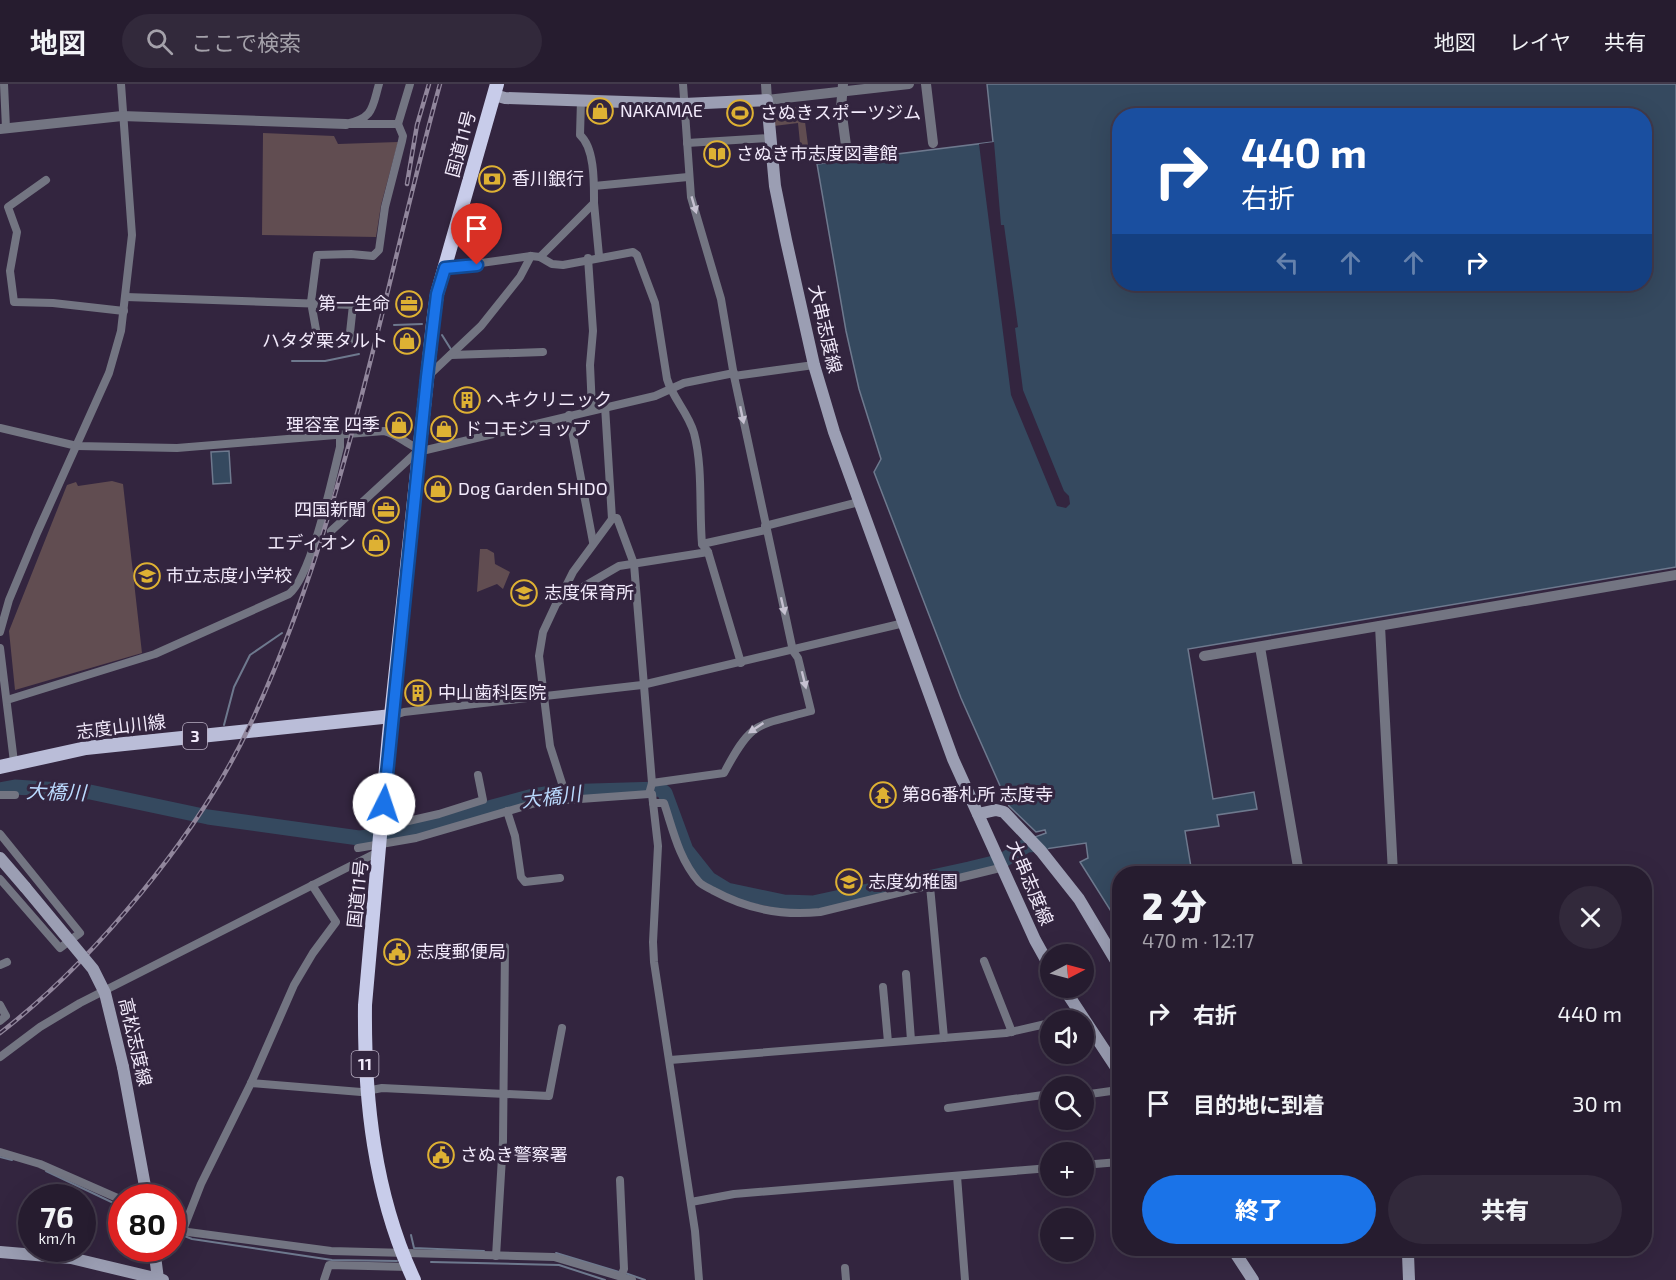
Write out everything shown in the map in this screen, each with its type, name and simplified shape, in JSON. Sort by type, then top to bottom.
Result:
[{"type":"highway","name":"国道11号","points":[[414,1280],[402,1253],[381,1185],[367,1091],[366,1005],[392,716],[437,294],[496,89]]},
{"type":"main road","points":[[496,89],[505,98],[684,104],[767,100]]},
{"type":"main road","name":"大串志度線","points":[[767,100],[777,197],[814,365],[834,432],[904,622],[911,650],[953,759],[1040,949]]},
{"type":"main road","name":"志度山川線","points":[[0,767],[14,762],[98,747],[392,716]]},
{"type":"main road","name":"大串志度線","points":[[978,814],[996,810],[1004,812],[1029,838],[1079,899],[1112,954]]},
{"type":"main road","name":"高松志度線","points":[[0,858],[93,969],[105,993],[123,1067],[145,1184]]},
{"type":"main road","points":[[1094,1034],[1112,1061]]},
{"type":"main road","points":[[0,1252],[71,1257],[161,1279],[157,1262]]},
{"type":"main road","points":[[1237,1256],[1253,1280]]},
{"type":"main road","points":[[1406,1256],[1409,1280]]},
{"type":"street","points":[[4,84],[3,129],[123,116],[398,124]]},
{"type":"street","points":[[0,632],[9,600],[114,359],[126,297],[132,225],[121,84]]},
{"type":"street","points":[[346,124],[364,120],[369,115],[379,84]]},
{"type":"street","points":[[126,297],[310,302],[353,305],[349,342],[318,341],[310,302],[317,255],[373,256],[380,250],[385,207],[403,136],[398,124],[410,84]]},
{"type":"street","points":[[652,783],[723,773],[746,734],[762,722],[811,711],[798,658],[793,651],[766,528],[734,375],[721,299],[691,197],[683,84]]},
{"type":"street","points":[[766,84],[767,100],[842,88],[909,84]]},
{"type":"street","points":[[926,84],[933,143]]},
{"type":"street","points":[[842,88],[840,108],[847,153]]},
{"type":"street","points":[[581,100],[580,135],[586,140],[594,186],[599,256]]},
{"type":"street","points":[[687,143],[770,138]]},
{"type":"street","points":[[594,186],[688,177]]},
{"type":"street","points":[[46,180],[8,207],[16,232],[10,271],[14,302],[53,303],[124,311]]},
{"type":"street","points":[[427,377],[481,326],[536,256],[594,203]]},
{"type":"street","points":[[445,268],[536,256],[552,264],[563,265],[599,256],[633,252],[637,255],[655,303],[660,346],[670,390],[684,408],[694,433],[702,544],[708,552],[741,663]]},
{"type":"street","points":[[588,258],[593,331],[590,365],[592,409]]},
{"type":"street","points":[[0,272],[10,271]]},
{"type":"street","points":[[451,355],[543,352]]},
{"type":"street","points":[[331,531],[419,450],[670,390],[684,383],[814,365]]},
{"type":"street","points":[[567,799],[550,746],[539,656],[543,632],[557,602],[573,572],[612,519],[605,406]]},
{"type":"street","points":[[569,415],[594,542]]},
{"type":"street","points":[[0,428],[77,446],[177,448],[384,431],[393,433],[419,450]]},
{"type":"street","points":[[7,700],[155,654],[289,594],[300,582],[340,447],[340,435]]},
{"type":"street","points":[[702,544],[859,502]]},
{"type":"street","points":[[612,519],[617,518],[634,564],[652,783],[649,794]]},
{"type":"street","points":[[557,602],[619,566],[708,552]]},
{"type":"street","points":[[1204,656],[1676,575]]},
{"type":"street","points":[[392,716],[404,712],[645,685],[793,651],[904,622]]},
{"type":"street","points":[[1380,626],[1393,866]]},
{"type":"street","points":[[1260,647],[1298,866]]},
{"type":"street","points":[[0,648],[14,762]]},
{"type":"street","points":[[358,848],[483,800],[478,775]]},
{"type":"street","points":[[0,1057],[40,1027],[80,1003],[312,885],[381,839],[416,838],[539,802],[652,794],[658,846],[653,952],[691,1202],[699,1280]]},
{"type":"street","points":[[0,795],[15,795]]},
{"type":"street","points":[[653,803],[664,802],[677,848],[700,883],[738,904],[797,914],[820,912],[930,886],[1002,863]]},
{"type":"street","points":[[507,811],[515,836],[521,877],[525,882],[560,878]]},
{"type":"street","points":[[0,834],[80,933],[60,948],[0,879]]},
{"type":"street","points":[[186,1222],[201,1184],[251,1083],[294,985],[313,952],[336,922],[312,885]]},
{"type":"street","points":[[930,886],[944,1038]]},
{"type":"street","points":[[36,920],[57,904]]},
{"type":"street","points":[[496,1257],[503,1092],[505,947]]},
{"type":"street","points":[[984,961],[1012,1032]]},
{"type":"street","points":[[906,974],[911,1040]]},
{"type":"street","points":[[883,987],[888,1042]]},
{"type":"street","points":[[0,1005],[6,1016],[0,1021]]},
{"type":"street","points":[[670,1060],[1012,1032],[1040,1025]]},
{"type":"street","points":[[251,1083],[367,1091],[382,1088],[549,1096],[562,1028]]},
{"type":"street","points":[[1094,1093],[1112,1090]]},
{"type":"street","points":[[948,1108],[1040,1095]]},
{"type":"street","points":[[0,1152],[40,1164],[108,1194]]},
{"type":"street","points":[[1094,1164],[1112,1163]]},
{"type":"street","points":[[691,1202],[734,1194],[1040,1168]]},
{"type":"street","points":[[957,1176],[965,1280]]},
{"type":"street","points":[[620,1180],[624,1269],[621,1276]]},
{"type":"street","points":[[186,1230],[331,1251],[554,1257],[632,1280]]},
{"type":"street","points":[[324,1280],[328,1265],[408,1267]]},
{"type":"street","points":[[845,1268],[846,1280]]},
{"type":"shaded area","points":[[803,106],[809,153],[801,153],[798,123],[774,126],[773,121],[790,108]]},
{"type":"shaded area","points":[[263,133],[334,136],[338,144],[398,142],[381,205],[376,237],[262,235]]},
{"type":"shaded area","points":[[112,481],[123,484],[142,653],[15,690],[9,631],[67,485],[76,482],[78,486]]},
{"type":"shaded area","points":[[480,549],[487,549],[494,553],[495,564],[510,572],[503,589],[497,584],[477,592]]},
{"type":"water","points":[[987,84],[1676,84],[1676,567],[1188,649],[1213,799],[1254,792],[1257,809],[1217,815],[1219,826],[1185,831],[1191,866],[1112,866],[1112,913],[1080,862],[1088,858],[1086,843],[1045,849],[1035,837],[1046,833],[1045,830],[1036,832],[1009,806],[961,698],[874,472],[881,459],[859,389],[846,331],[817,164],[993,142]]},
{"type":"water","points":[[229,451],[231,483],[213,484],[211,452]]},
{"type":"pier","points":[[994,142],[1001,225],[1004,225],[1018,327],[1015,328],[1023,390],[1064,491],[1069,496],[1070,504],[1066,508],[1057,506],[1011,395],[979,144]]},
{"type":"waterway","points":[[394,325],[422,324]]},
{"type":"waterway","points":[[442,335],[452,351]]},
{"type":"waterway","points":[[292,361],[325,361],[359,354]]},
{"type":"waterway","points":[[224,725],[234,687],[250,655],[282,633]]},
{"type":"waterway","name":"大橋川","points":[[0,790],[15,787],[90,792],[208,817],[359,838],[388,835],[533,796],[558,792],[660,789],[665,793],[686,850],[709,879],[727,890],[784,902],[813,903],[969,869],[1002,861],[1027,845],[1042,844]]},
{"type":"waterway","points":[[0,1157],[12,1160]]},
{"type":"waterway","points":[[46,1171],[108,1200]]},
{"type":"waterway","points":[[411,1235],[414,1248],[484,1251]]},
{"type":"waterway","points":[[186,1237],[332,1260],[397,1261]]},
{"type":"waterway","points":[[556,1253],[619,1272]]},
{"type":"waterway","points":[[431,1262],[559,1265],[605,1280]]},
{"type":"waterway","points":[[625,1273],[645,1280]]},
{"type":"railway","points":[[407,184],[417,125],[429,84]]},
{"type":"railway","points":[[0,1033],[36,1004],[72,970],[141,893],[202,810],[228,768],[249,727],[282,650],[311,572],[336,492],[440,84]]},
{"type":"place","name":"NAKAMAE","points":[[600,111]]},
{"type":"place","name":"さぬきスポーツジム","points":[[740,113]]},
{"type":"place","name":"さぬき市志度図書館","points":[[717,154]]},
{"type":"place","name":"香川銀行","points":[[492,179]]},
{"type":"place","name":"第一生命","points":[[409,304]]},
{"type":"place","name":"ハタダ栗タルト","points":[[407,341]]},
{"type":"place","name":"ヘキクリニック","points":[[467,400]]},
{"type":"place","name":"理容室 四季","points":[[399,425]]},
{"type":"place","name":"ドコモショップ","points":[[444,429]]},
{"type":"place","name":"Dog Garden SHIDO","points":[[438,489]]},
{"type":"place","name":"四国新聞","points":[[386,510]]},
{"type":"place","name":"エディオン","points":[[376,543]]},
{"type":"place","name":"市立志度小学校","points":[[147,576]]},
{"type":"place","name":"志度保育所","points":[[524,593]]},
{"type":"place","name":"中山歯科医院","points":[[418,693]]},
{"type":"place","name":"第86番札所 志度寺","points":[[883,795]]},
{"type":"place","name":"志度幼稚園","points":[[849,882]]},
{"type":"place","name":"志度郵便局","points":[[397,952]]},
{"type":"place","name":"さぬき警察署","points":[[441,1155]]},
{"type":"route","points":[[384,804],[389,734],[395,696],[437,294],[445,268],[477,265]]}]
